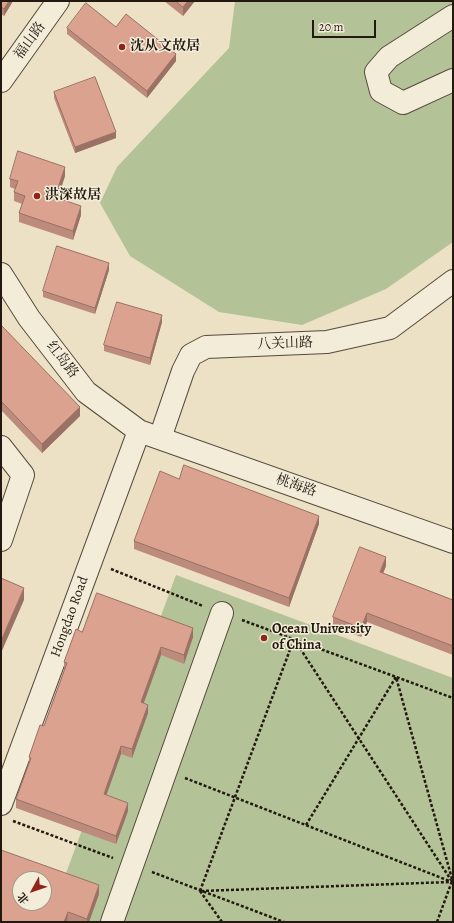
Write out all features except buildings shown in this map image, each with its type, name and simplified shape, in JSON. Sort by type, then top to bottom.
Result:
[{"type":"street","name":"福山路","points":[[1,81],[58,1]]},
{"type":"street","points":[[453,16],[389,57],[376,72],[381,91],[403,103],[453,80]]},
{"type":"street","name":"红岛路","points":[[1,274],[29,318],[86,392],[139,430]]},
{"type":"street","name":"八关山路","points":[[160,438],[183,371],[191,355],[206,347],[326,342],[390,328],[453,281]]},
{"type":"street","name":"桃海路","points":[[139,430],[453,542]]},
{"type":"street","name":"Hongdao Road","points":[[5,812],[139,430]]},
{"type":"street","points":[[1,447],[24,475],[1,540]]},
{"type":"street","points":[[112,922],[222,613]]},
{"type":"path","points":[[113,562],[110,569],[222,613],[453,698]]},
{"type":"path","points":[[294,640],[453,882]]},
{"type":"path","points":[[200,891],[294,640]]},
{"type":"path","points":[[306,825],[396,677]]},
{"type":"path","points":[[396,677],[453,882],[437,922]]},
{"type":"path","points":[[166,770],[453,882]]},
{"type":"path","points":[[5,812],[132,865]]},
{"type":"path","points":[[166,878],[284,922]]},
{"type":"path","points":[[200,891],[453,882]]},
{"type":"path","points":[[200,891],[222,922]]},
{"type":"green space","points":[[235,1],[453,1],[453,242],[386,289],[302,325],[219,312],[130,256],[100,203],[117,167],[229,48]]},
{"type":"green space","points":[[176,575],[453,678],[453,922],[48,922]]},
{"type":"place","name":"沈从文故居","points":[[122,47]]},
{"type":"place","name":"洪深故居","points":[[37,196]]},
{"type":"place","name":"Ocean University of China","points":[[264,638]]}]
